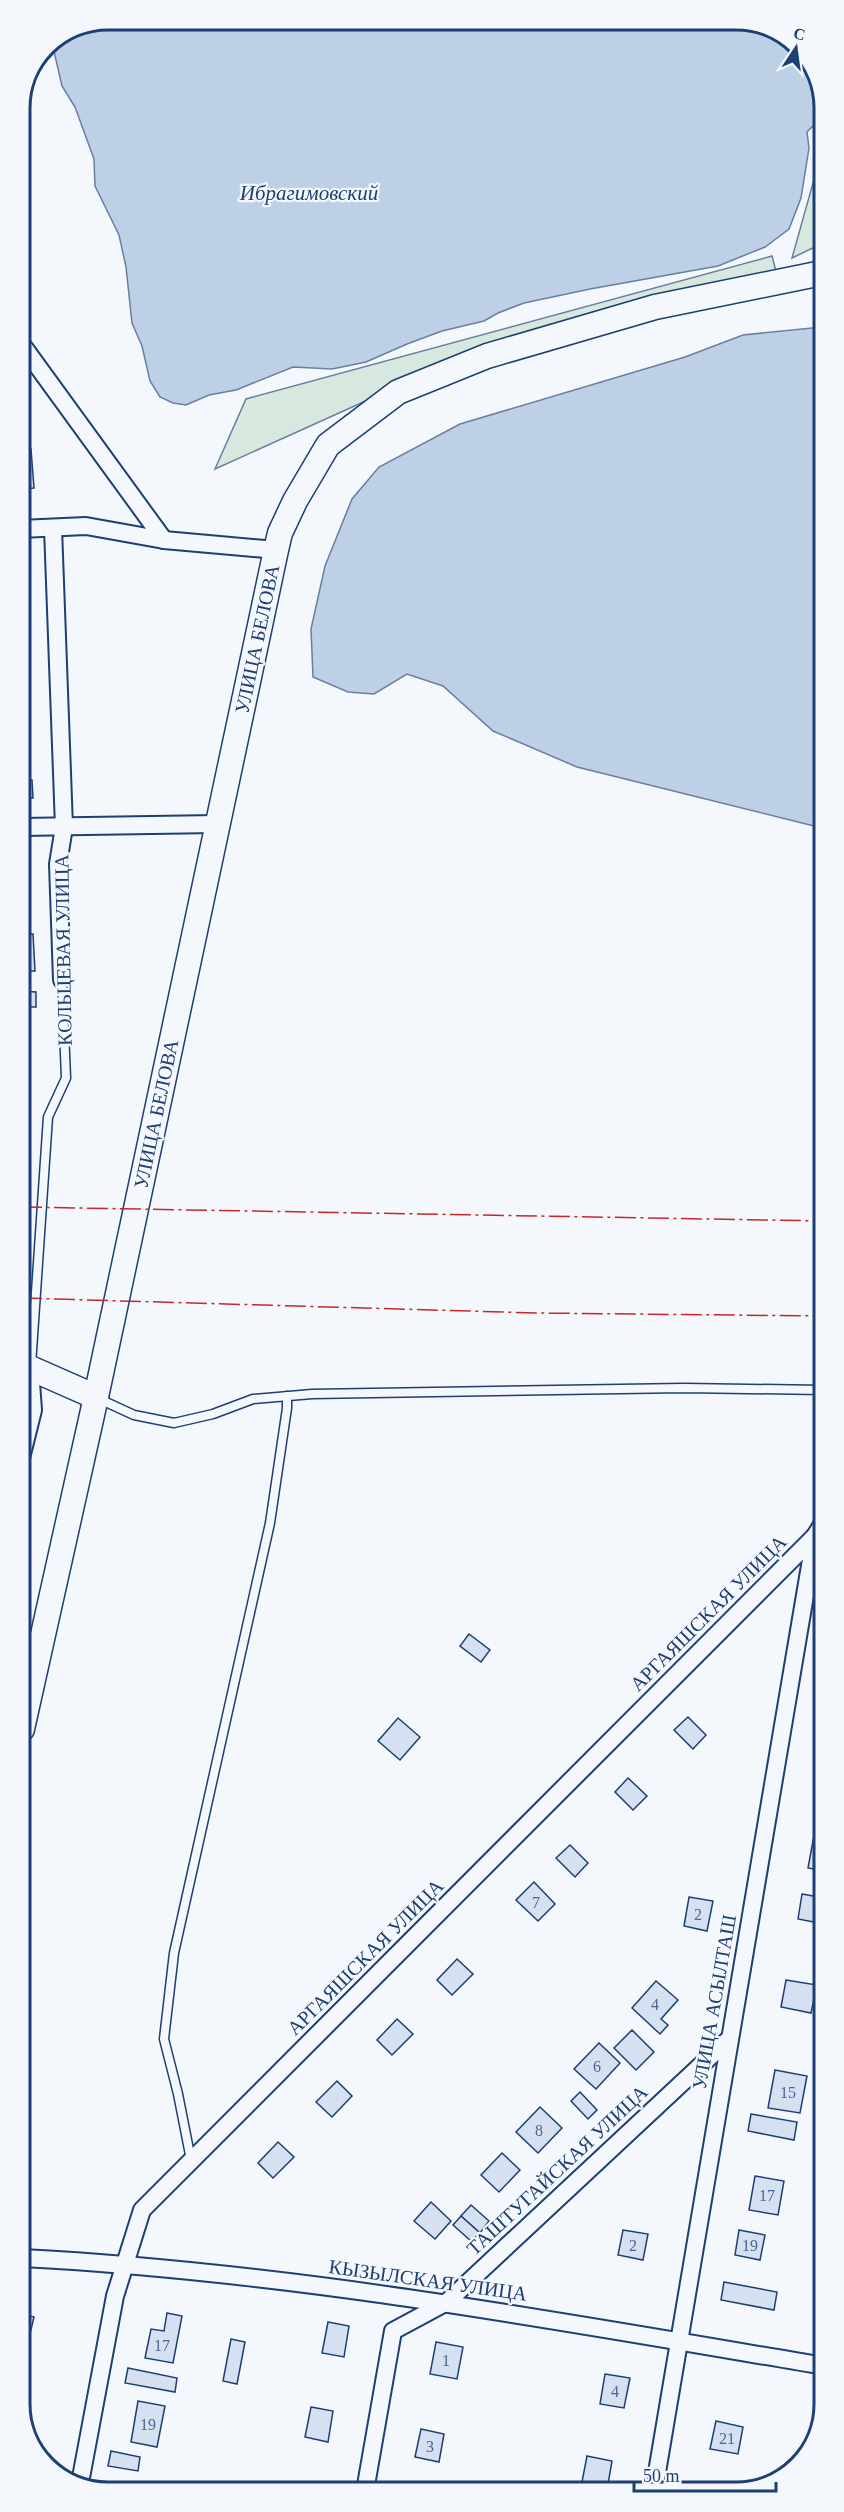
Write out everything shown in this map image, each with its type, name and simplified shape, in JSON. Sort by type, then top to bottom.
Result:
[{"type":"main road","name":"УЛИЦА БЕЛОВА","points":[[30,1694],[96,1397],[276,550],[280,533],[296,501],[328,445],[398,392],[487,356],[655,307],[814,275]]},
{"type":"main road","points":[[30,1368],[96,1397]]},
{"type":"street","points":[[30,356],[164,540]]},
{"type":"street","points":[[30,529],[86,526],[164,540],[276,550]]},
{"type":"street","name":"КОЛЬЦЕВАЯ УЛИЦА","points":[[53,528],[64,827],[58,864],[62,980]]},
{"type":"street","points":[[30,828],[217,824]]},
{"type":"street","points":[[30,1391],[33,1410],[30,1422]]},
{"type":"street","name":"АРГАЯШСКАЯ УЛИЦА","points":[[81,2477],[115,2296],[142,2210],[814,1534]]},
{"type":"street","name":"УЛИЦА АСЫЛТАШ","points":[[655,2482],[728,2040],[814,1557]]},
{"type":"street","name":"ТАШТУГАЙСКАЯ УЛИЦА","points":[[367,2482],[393,2331],[447,2302],[728,2040]]},
{"type":"street","name":"КЫЗЫЛСКАЯ УЛИЦА","points":[[30,2258],[125,2263],[447,2302],[814,2364]]},
{"type":"lane","name":"КОЛЬЦЕВАЯ УЛИЦА","points":[[30,1321],[48,1117],[66,1078],[62,980]]},
{"type":"lane","points":[[96,1397],[134,1414],[174,1423],[213,1414],[253,1399],[287,1396],[684,1388],[814,1390]]},
{"type":"lane","points":[[191,2160],[164,2039],[174,1953],[270,1523],[287,1396]]},
{"type":"shaded area","points":[[814,180],[814,247],[792,258]]},
{"type":"shaded area","points":[[772,256],[777,275],[381,394],[215,469],[246,399]]},
{"type":"water","name":"Ибрагимовский","points":[[108,30],[741,30],[770,38],[783,46],[801,65],[811,88],[814,125],[807,132],[809,148],[801,198],[789,229],[765,247],[718,266],[524,303],[484,321],[442,331],[366,362],[332,369],[293,367],[236,390],[209,395],[186,405],[173,403],[160,397],[150,381],[142,346],[132,323],[126,267],[119,235],[95,186],[94,159],[75,107],[62,86],[54,52],[78,36]]},
{"type":"water","points":[[814,328],[814,826],[577,767],[493,731],[443,686],[407,674],[374,694],[348,692],[313,677],[311,629],[325,566],[352,499],[379,467],[460,424],[685,357],[743,335]]},
{"type":"building","points":[[30,449],[34,488],[30,488]]},
{"type":"building","points":[[30,780],[32,780],[33,798],[30,798]]},
{"type":"building","points":[[30,934],[33,934],[35,971],[30,971]]},
{"type":"building","points":[[30,992],[36,992],[36,1007],[30,1007]]},
{"type":"building","points":[[469,1634],[490,1650],[481,1662],[460,1646]]},
{"type":"building","points":[[688,1717],[706,1735],[693,1749],[674,1730]]},
{"type":"building","points":[[398,1718],[420,1737],[400,1760],[378,1741]]},
{"type":"building","points":[[628,1778],[647,1796],[633,1810],[615,1792]]},
{"type":"building","points":[[814,1835],[814,1869],[808,1868]]},
{"type":"building","points":[[570,1845],[588,1863],[575,1877],[556,1858]]},
{"type":"building","points":[[534,1882],[555,1904],[538,1921],[516,1900]]},
{"type":"building","points":[[802,1894],[814,1896],[814,1922],[798,1919]]},
{"type":"building","points":[[689,1897],[713,1901],[707,1931],[684,1926]]},
{"type":"building","points":[[457,1959],[473,1974],[452,1995],[437,1980]]},
{"type":"building","points":[[786,1980],[814,1985],[811,2013],[781,2007]]},
{"type":"building","points":[[656,1981],[678,2000],[661,2019],[668,2025],[660,2034],[632,2008]]},
{"type":"building","points":[[397,2019],[413,2034],[392,2055],[377,2040]]},
{"type":"building","points":[[632,2030],[654,2052],[636,2070],[614,2048]]},
{"type":"building","points":[[599,2043],[620,2063],[596,2089],[574,2069]]},
{"type":"building","points":[[775,2070],[807,2076],[800,2113],[768,2108]]},
{"type":"building","points":[[337,2081],[352,2096],[332,2117],[316,2102]]},
{"type":"building","points":[[580,2092],[597,2110],[588,2119],[571,2101]]},
{"type":"building","points":[[540,2107],[562,2128],[538,2153],[516,2132]]},
{"type":"building","points":[[751,2114],[797,2122],[794,2140],[748,2131]]},
{"type":"building","points":[[278,2142],[294,2157],[273,2178],[258,2163]]},
{"type":"building","points":[[502,2153],[520,2170],[499,2192],[481,2175]]},
{"type":"building","points":[[755,2176],[784,2181],[778,2215],[749,2210]]},
{"type":"building","points":[[431,2202],[451,2221],[435,2239],[414,2221]]},
{"type":"building","points":[[471,2205],[489,2221],[480,2233],[461,2216]]},
{"type":"building","points":[[461,2216],[480,2233],[471,2241],[453,2225]]},
{"type":"building","points":[[623,2230],[648,2234],[643,2260],[618,2255]]},
{"type":"building","points":[[739,2230],[765,2235],[760,2260],[735,2255]]},
{"type":"building","points":[[724,2282],[777,2292],[774,2310],[721,2300]]},
{"type":"building","points":[[167,2313],[182,2316],[173,2363],[145,2358],[151,2329],[164,2331]]},
{"type":"building","points":[[30,2316],[34,2317],[30,2334]]},
{"type":"building","points":[[328,2322],[349,2326],[344,2357],[322,2353]]},
{"type":"building","points":[[231,2339],[245,2342],[237,2384],[223,2381]]},
{"type":"building","points":[[436,2342],[463,2347],[457,2379],[430,2374]]},
{"type":"building","points":[[128,2368],[177,2378],[175,2392],[125,2383]]},
{"type":"building","points":[[605,2374],[630,2378],[624,2408],[600,2404]]},
{"type":"building","points":[[138,2401],[165,2406],[157,2447],[131,2442]]},
{"type":"building","points":[[311,2407],[333,2411],[328,2442],[305,2437]]},
{"type":"building","points":[[716,2421],[743,2427],[738,2454],[710,2449]]},
{"type":"building","points":[[421,2429],[444,2434],[439,2462],[415,2457]]},
{"type":"building","points":[[111,2451],[140,2457],[138,2471],[108,2466]]},
{"type":"building","points":[[587,2456],[612,2461],[608,2482],[582,2482]]},
{"type":"power","points":[[30,1207],[814,1221]]},
{"type":"power","points":[[30,1298],[536,1313],[814,1316]]}]
